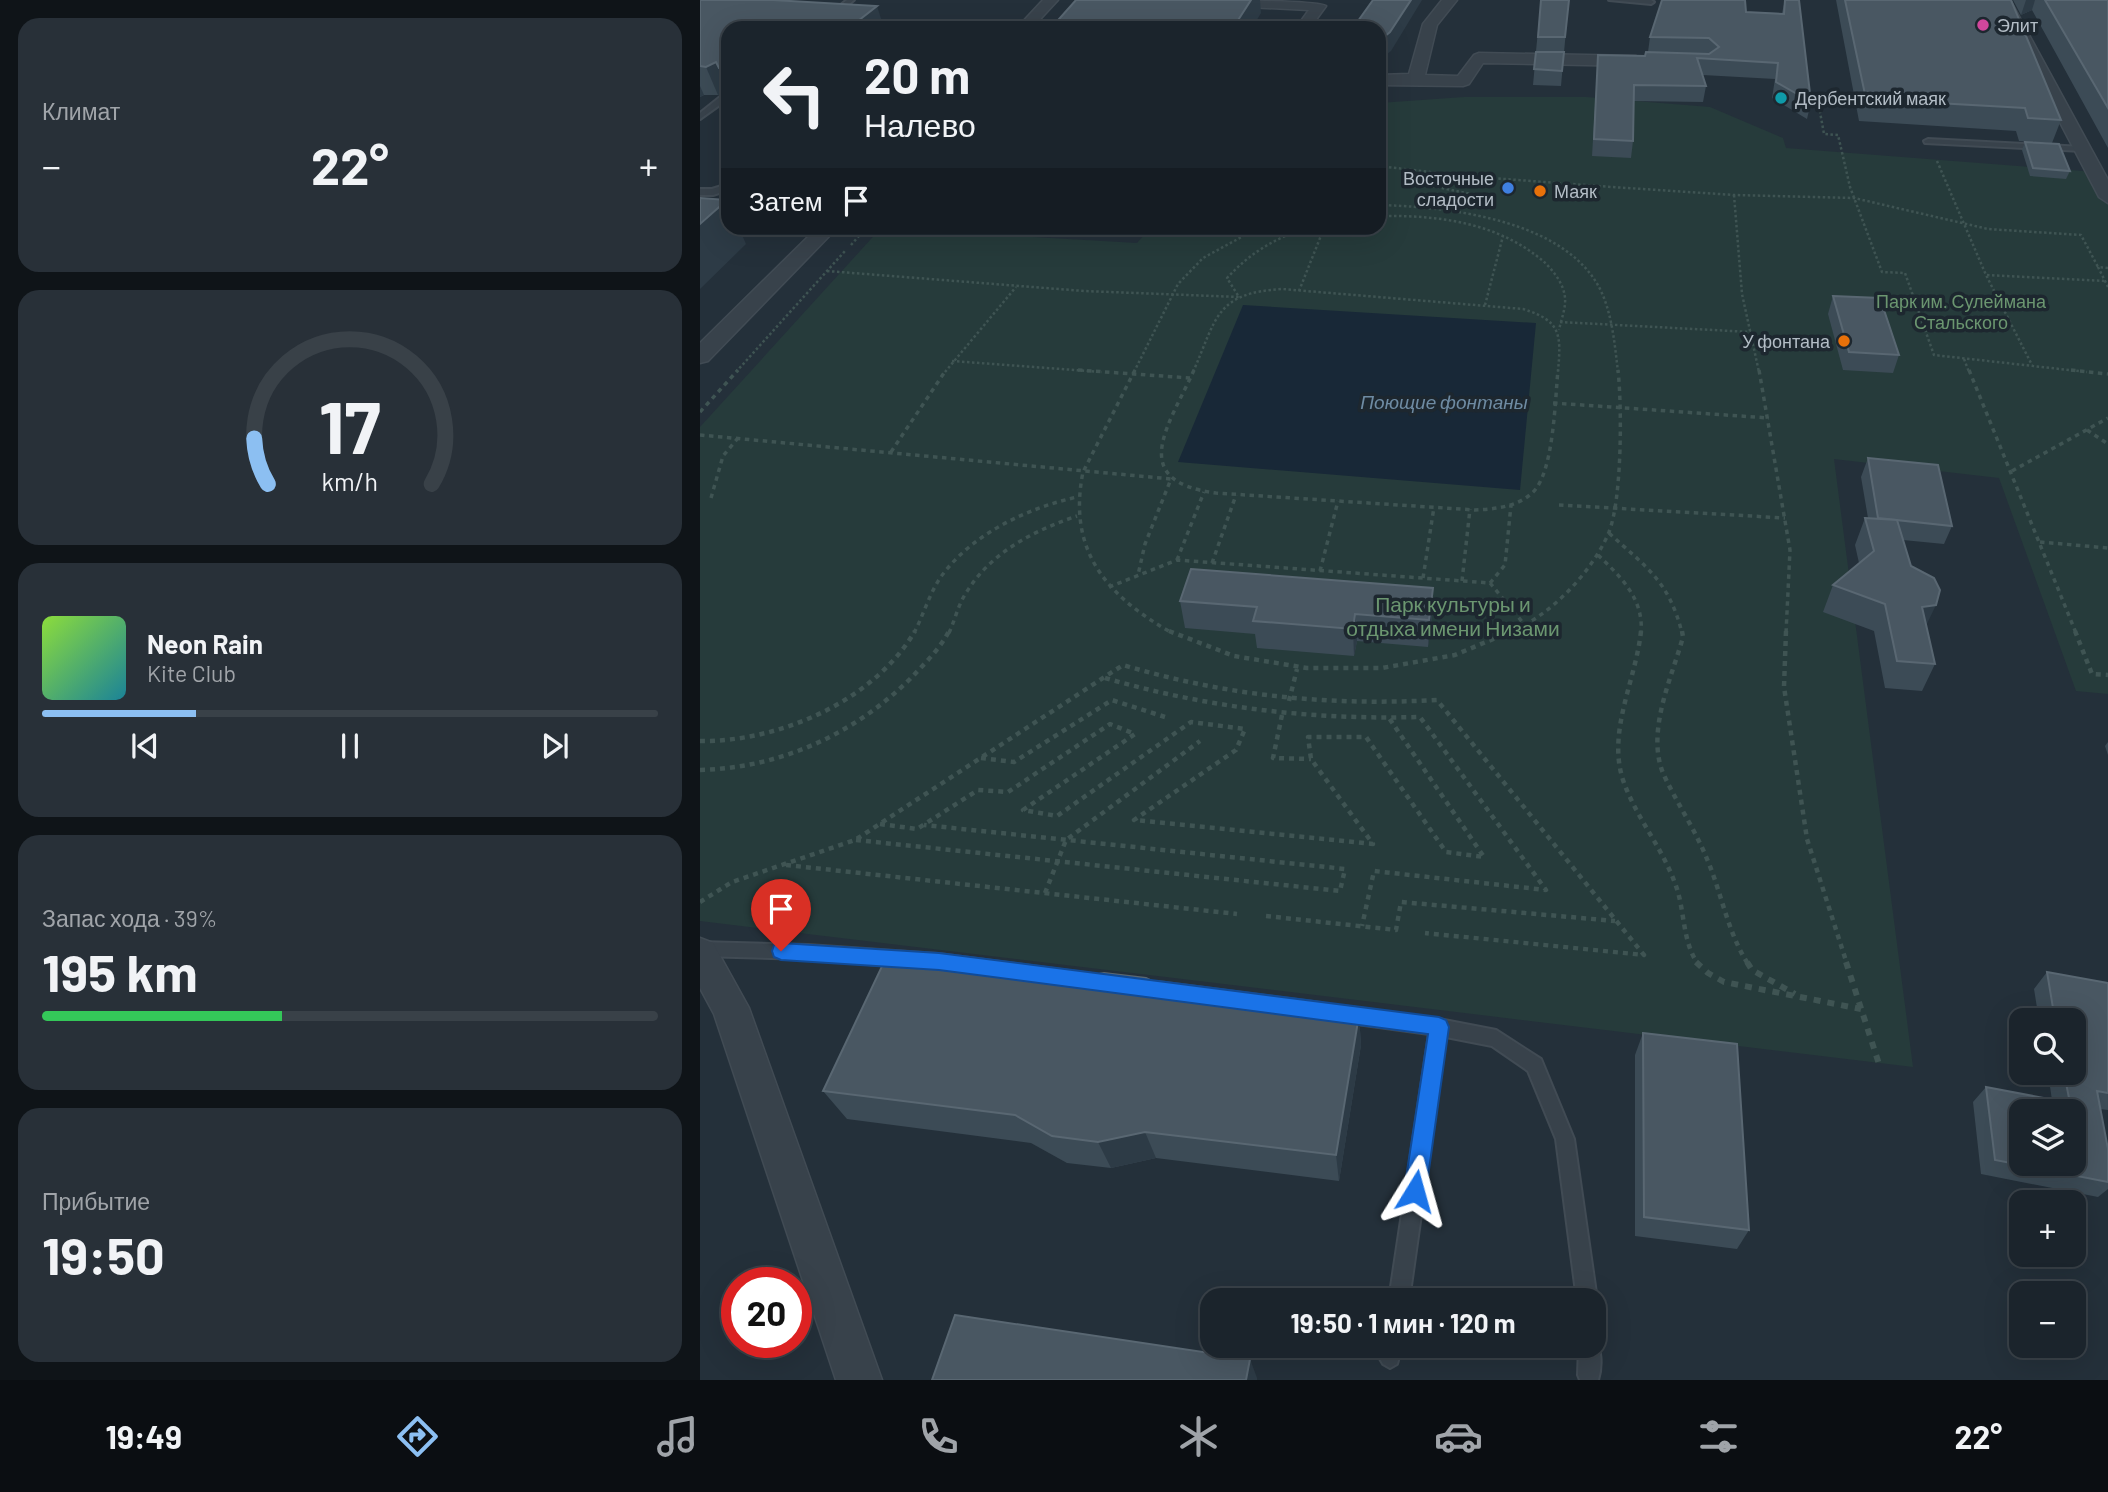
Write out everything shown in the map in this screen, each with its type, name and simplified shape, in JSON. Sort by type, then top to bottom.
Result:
[{"type":"street","points":[[1031,21],[1051,0]]},
{"type":"street","points":[[1186,0],[1319,6],[1308,21]]},
{"type":"street","points":[[1416,79],[1430,24],[1450,0]]},
{"type":"street","points":[[2003,0],[2108,197]]},
{"type":"street","points":[[1386,80],[1464,80],[1479,58],[1653,61]]},
{"type":"street","points":[[700,356],[820,235]]},
{"type":"street","points":[[700,951],[731,1008],[859,1380]]},
{"type":"lane","points":[[824,21],[851,0]]},
{"type":"lane","points":[[1612,0],[1651,2]]},
{"type":"lane","points":[[700,117],[721,100]]},
{"type":"lane","points":[[1928,141],[2083,149]]},
{"type":"lane","points":[[700,192],[721,189]]},
{"type":"lane","points":[[700,951],[808,952],[939,962],[1115,985]]},
{"type":"lane","points":[[1142,988],[1439,1027],[1496,1038],[1535,1065],[1565,1139],[1585,1288]]},
{"type":"lane","points":[[1401,1288],[1439,1027]]},
{"type":"lane","points":[[1589,1358],[1590,1375]]},
{"type":"path","points":[[1818,101],[1824,134],[1838,135],[1854,198],[1882,272],[1905,273],[1934,355],[2108,374]]},
{"type":"path","points":[[1928,141],[1986,275],[2032,365]]},
{"type":"path","points":[[1386,167],[1734,195],[1854,198],[1988,229],[2081,234],[2108,287]]},
{"type":"path","points":[[1406,170],[1403,180],[1476,195],[1414,206]]},
{"type":"path","points":[[1734,195],[1742,294],[1769,418],[1790,550],[1784,687],[1807,839],[1879,1064]]},
{"type":"path","points":[[1245,235],[1203,258],[1189,270],[1131,373],[1083,472],[1077,497],[1077,516],[1087,552],[1109,587],[1138,613],[1186,641],[1257,664],[1297,669],[1338,671],[1419,663],[1469,649],[1525,624],[1555,604],[1579,582],[1598,555],[1609,533],[1615,508],[1621,408],[1613,326],[1604,295],[1583,265],[1550,241],[1507,223],[1483,216],[1414,206],[1386,205]]},
{"type":"path","points":[[1403,215],[1404,205]]},
{"type":"path","points":[[1386,216],[1450,220],[1503,236],[1528,249],[1553,272],[1565,298],[1559,331]]},
{"type":"path","points":[[700,412],[860,235]]},
{"type":"path","points":[[1239,297],[1227,278],[1262,246],[1290,235]]},
{"type":"path","points":[[1299,291],[1321,235]]},
{"type":"path","points":[[1485,305],[1503,236]]},
{"type":"path","points":[[2098,267],[2108,268]]},
{"type":"path","points":[[827,271],[1016,287],[1172,296],[1239,297],[1267,290],[1299,291],[1530,311],[1552,323],[1562,339],[1544,479],[1537,490],[1526,499],[1494,509],[1203,492],[1171,479],[1163,470],[1159,459],[1160,448],[1220,310],[1239,297]]},
{"type":"path","points":[[1986,275],[2105,281]]},
{"type":"path","points":[[891,452],[952,361],[1016,287]]},
{"type":"path","points":[[1560,323],[1751,332]]},
{"type":"path","points":[[1963,358],[2012,471],[2092,674],[2108,675]]},
{"type":"path","points":[[952,361],[1190,378]]},
{"type":"path","points":[[1553,403],[1769,418]]},
{"type":"path","points":[[2012,471],[2108,418]]},
{"type":"path","points":[[2087,430],[2108,444]]},
{"type":"path","points":[[700,435],[1171,479]]},
{"type":"path","points":[[711,498],[723,456],[738,438]]},
{"type":"path","points":[[1138,575],[1145,544],[1171,479]]},
{"type":"path","points":[[1177,560],[1203,492]]},
{"type":"path","points":[[1212,563],[1236,495]]},
{"type":"path","points":[[700,741],[713,742],[775,731],[834,707],[903,649],[916,631],[941,576],[972,546],[1010,519],[1058,501],[1077,497]]},
{"type":"path","points":[[1320,571],[1338,501]]},
{"type":"path","points":[[1490,583],[1504,565],[1511,505]]},
{"type":"path","points":[[1559,505],[1785,518]]},
{"type":"path","points":[[1423,579],[1434,507]]},
{"type":"path","points":[[1462,581],[1470,509]]},
{"type":"path","points":[[700,770],[751,763],[800,750],[838,734],[874,710],[918,671],[945,639],[966,593],[985,568],[1018,540],[1046,526],[1077,516]]},
{"type":"path","points":[[1609,533],[1656,576],[1675,604],[1681,626],[1683,637],[1660,718],[1658,745],[1662,770],[1707,859],[1735,944],[1752,970],[1799,996]]},
{"type":"path","points":[[2040,542],[2108,548]]},
{"type":"path","points":[[1598,555],[1628,585],[1639,608],[1643,628],[1622,718],[1619,762],[1630,794],[1676,886],[1693,959],[1710,976],[1724,982],[1861,1010]]},
{"type":"path","points":[[1109,587],[1177,560],[1490,583],[1525,624]]},
{"type":"path","points":[[700,902],[732,882],[855,840],[1124,665],[1202,688],[1289,701],[1388,704],[1437,700],[1644,955],[1425,933]]},
{"type":"path","points":[[1289,701],[1297,669]]},
{"type":"path","points":[[1104,678],[1183,700],[1282,715],[1420,717],[1546,890],[1374,871],[1362,926]]},
{"type":"path","points":[[981,758],[1014,762],[1112,700],[1166,717]]},
{"type":"path","points":[[1282,715],[1273,758],[1311,759]]},
{"type":"path","points":[[880,824],[917,829],[978,790],[1008,792],[1110,724],[1135,734],[1023,810],[1057,816],[1191,722],[1245,729],[1236,750],[1134,820],[1373,844],[1311,759],[1308,737],[1366,737],[1446,852],[1484,857],[1389,718]]},
{"type":"path","points":[[1045,893],[1066,840],[1199,741]]},
{"type":"path","points":[[855,840],[1340,891],[1345,869],[924,825]]},
{"type":"path","points":[[782,865],[1237,914]]},
{"type":"path","points":[[1266,916],[1396,930],[1401,902],[1616,921]]},
{"type":"green space","name":"Парк культуры и отдыха имени Низами","points":[[1464,97],[1586,97],[1710,107],[1783,138],[1786,148],[2095,172],[2108,197],[2108,694],[2076,691],[1999,478],[1834,459],[1913,1067],[700,921],[700,427],[875,235],[1000,235],[1137,243],[1144,235],[1386,235],[1386,103]]},
{"type":"water","name":"Поющие фонтаны","points":[[1243,305],[1536,323],[1520,490],[1178,462]]},
{"type":"building","points":[[700,0],[773,0],[877,6],[858,21],[721,21],[721,68],[716,62],[706,67],[700,66]]},
{"type":"building","points":[[1076,0],[1251,0],[1238,21],[1057,21]]},
{"type":"building","points":[[1373,0],[1411,0],[1386,35],[1386,21],[1358,21]]},
{"type":"building","points":[[1541,0],[1569,0],[1565,37],[1538,37]]},
{"type":"building","points":[[1662,0],[1745,0],[1746,12],[1784,14],[1785,0],[1799,0],[1811,102],[1776,82],[1778,63],[1697,58],[1706,86],[1634,85],[1633,141],[1594,139],[1598,55],[1645,56],[1646,52],[1709,54],[1719,47],[1709,38],[1650,37]]},
{"type":"building","points":[[1845,0],[2011,0],[2061,120],[2028,118],[2025,108],[1866,99]]},
{"type":"building","points":[[2045,0],[2108,0],[2108,108]]},
{"type":"building","points":[[1536,52],[1564,52],[1562,71],[1534,69]]},
{"type":"building","points":[[2025,142],[2059,144],[2070,171],[2033,168]]},
{"type":"building","points":[[700,198],[721,200],[721,205],[700,224]]},
{"type":"building","points":[[1833,296],[1880,298],[1899,355],[1849,352]]},
{"type":"building","points":[[1868,458],[1938,465],[1952,526],[1878,518]]},
{"type":"building","points":[[1865,518],[1897,520],[1911,566],[1934,578],[1940,590],[1936,605],[1922,607],[1935,664],[1897,661],[1885,604],[1833,585],[1874,551]]},
{"type":"building","points":[[1191,569],[1433,588],[1429,620],[1355,614],[1353,629],[1253,621],[1257,607],[1180,601]]},
{"type":"building","points":[[884,962],[1061,981],[1104,973],[1146,978],[1181,995],[1359,1015],[1336,1155],[1145,1132],[1098,1142],[1052,1136],[1015,1115],[823,1091]]},
{"type":"building","points":[[2047,972],[2108,983],[2108,1093],[2097,1091],[2108,1149],[2108,1182],[2077,1176],[2086,1176],[2086,1099],[2069,1099],[2066,1085],[2086,1085],[2086,1008],[2053,1008]]},
{"type":"building","points":[[1643,1033],[1737,1044],[1749,1230],[1644,1217]]},
{"type":"building","points":[[1986,1087],[2049,1099],[2009,1099],[2009,1163],[1995,1160]]},
{"type":"building","points":[[955,1315],[1200,1352],[1200,1358],[1250,1359],[1246,1380],[932,1380]]},
{"type":"place","name":"Элит","points":[[1983,25]]},
{"type":"place","name":"Дербентский маяк","points":[[1781,98]]},
{"type":"place","name":"Восточные сладости","points":[[1508,188]]},
{"type":"place","name":"Маяк","points":[[1540,191]]},
{"type":"place","name":"У фонтана","points":[[1844,341]]},
{"type":"route","points":[[781,951],[939,962],[1439,1027],[1415,1191]]},
{"type":"park label","name":"Парк им. Сулеймана Стальского","points":[[1961,311]]}]
